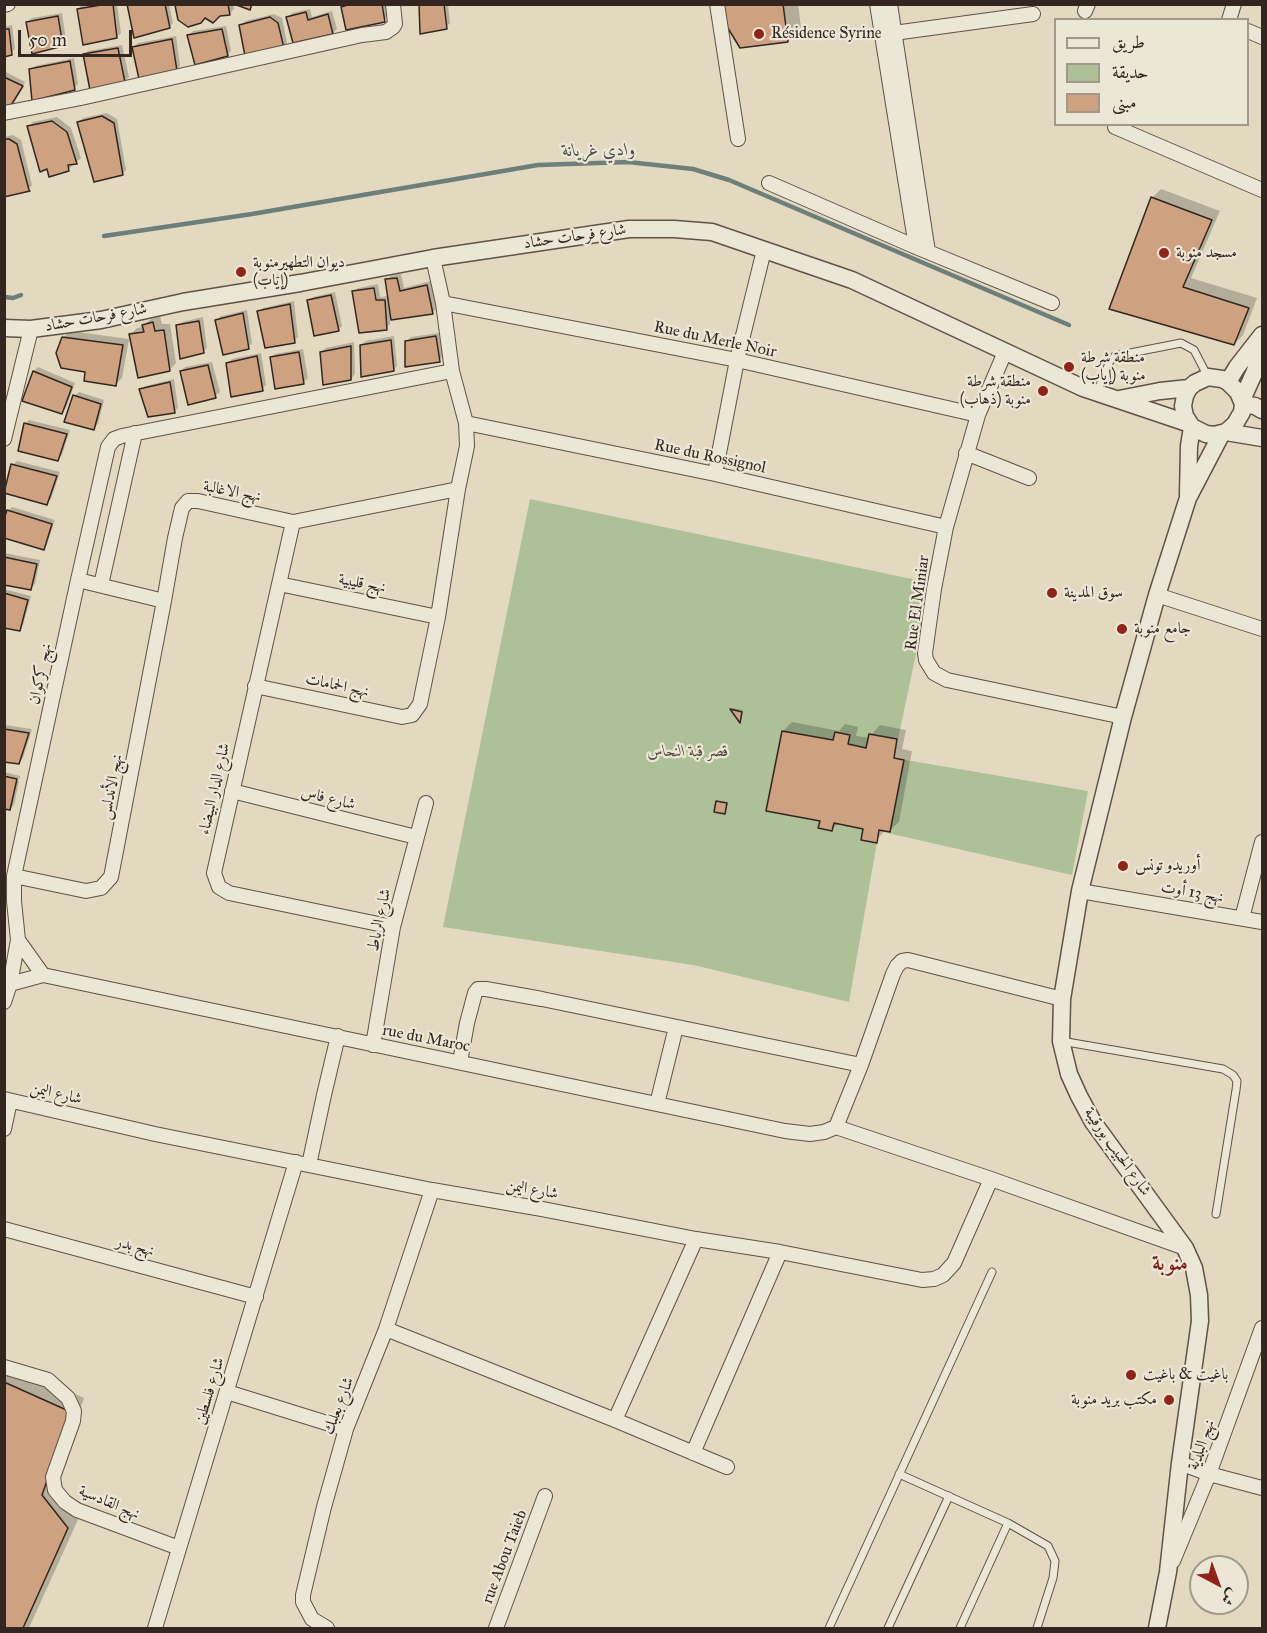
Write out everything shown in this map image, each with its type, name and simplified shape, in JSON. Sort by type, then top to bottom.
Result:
[{"type":"street","points":[[4,113],[362,35],[386,32],[395,24],[393,4]]},
{"type":"street","points":[[717,4],[738,139]]},
{"type":"street","points":[[877,4],[922,249]]},
{"type":"street","points":[[890,4],[922,249]]},
{"type":"street","points":[[894,33],[1033,14]]},
{"type":"street","points":[[1249,31],[1263,38]]},
{"type":"street","points":[[1115,127],[1263,190]]},
{"type":"street","points":[[769,183],[1052,303]]},
{"type":"street","name":"شارع فرحات حشاد","points":[[4,328],[31,329],[101,320],[183,302],[434,258],[629,228],[712,232],[852,280],[1083,388],[1191,426]]},
{"type":"street","points":[[715,474],[737,360],[764,250]]},
{"type":"street","points":[[434,258],[443,303],[452,371],[466,423],[467,446],[438,616]]},
{"type":"street","name":"Rue du Merle Noir","points":[[443,303],[737,360],[978,415]]},
{"type":"street","points":[[4,439],[31,329]]},
{"type":"street","points":[[1228,382],[1263,335]]},
{"type":"street","points":[[1224,432],[1239,420],[1243,402],[1263,349]]},
{"type":"street","name":"Rue El Miniar","points":[[1005,352],[978,415],[946,527],[925,653],[929,667],[934,673],[947,680],[1123,717]]},
{"type":"street","name":"نهج كركوان","points":[[13,935],[14,876],[108,447],[114,439],[452,371]]},
{"type":"street","points":[[1263,410],[1243,402],[1238,392],[1228,382],[1215,377],[1208,377],[1195,383],[1185,396],[1183,406],[1185,416],[1198,432],[1206,434],[1224,432],[1263,438]]},
{"type":"street","name":"شارع فرحات حشاد","points":[[1119,399],[1190,388]]},
{"type":"street","name":"Rue du Rossignol","points":[[466,423],[715,474],[946,527]]},
{"type":"street","name":"شارع الحبيب بورقيبة","points":[[1188,498],[1191,426]]},
{"type":"street","name":"شارع الحبيب بورقيبة","points":[[1157,1629],[1168,1572],[1180,1463],[1200,1321],[1197,1280],[1185,1248],[1093,1122],[1070,1074],[1061,1041],[1062,999],[1080,891],[1123,717],[1157,595],[1188,498],[1224,432]]},
{"type":"street","points":[[101,585],[135,434]]},
{"type":"street","points":[[966,453],[1029,478]]},
{"type":"street","name":"نهج الاغالبة","points":[[164,601],[182,508],[188,501],[198,501],[293,522],[458,489]]},
{"type":"street","name":"شارع الدار البيضاء","points":[[293,522],[214,873],[219,887],[229,893],[393,927]]},
{"type":"street","points":[[78,580],[164,601]]},
{"type":"street","name":"نهج قليبية","points":[[279,584],[438,616]]},
{"type":"street","points":[[1157,595],[1263,629]]},
{"type":"street","name":"نهج الأندلس","points":[[14,876],[86,891],[101,888],[111,877],[164,601]]},
{"type":"street","name":"نهج الحمامات","points":[[255,686],[402,717],[412,715],[420,705],[438,616]]},
{"type":"street","name":"شارع فاس","points":[[232,791],[416,837]]},
{"type":"street","name":"شارع الرباط","points":[[373,1045],[393,927],[426,803]]},
{"type":"street","points":[[1242,918],[1263,842]]},
{"type":"street","name":"نهج 13 أوت","points":[[1080,891],[1263,922]]},
{"type":"street","points":[[13,935],[43,975]]},
{"type":"street","points":[[4,1002],[10,984],[13,935]]},
{"type":"street","points":[[1062,999],[908,960],[902,961],[893,974],[836,1127],[1185,1248]]},
{"type":"street","name":"rue du Maroc","points":[[10,984],[43,975],[798,1133],[819,1134],[836,1127]]},
{"type":"street","points":[[460,1062],[475,993],[478,989],[486,989],[861,1065]]},
{"type":"street","points":[[657,1104],[676,1027]]},
{"type":"street","name":"شارع فلسطين","points":[[155,1629],[256,1297],[324,1095],[338,1036]]},
{"type":"street","name":"شارع اليمن","points":[[4,1129],[7,1100],[155,1134],[432,1190],[696,1239],[780,1252],[922,1280],[943,1275],[954,1263],[991,1179]]},
{"type":"street","name":"شارع بعلبك","points":[[327,1629],[312,1619],[303,1602],[324,1507],[346,1429],[386,1329],[432,1190]]},
{"type":"street","name":"نهج بدر","points":[[4,1229],[256,1297]]},
{"type":"street","points":[[615,1420],[696,1239]]},
{"type":"street","points":[[693,1453],[780,1252]]},
{"type":"street","name":"نهج البلدية","points":[[1168,1572],[1209,1474],[1263,1328]]},
{"type":"street","points":[[386,1329],[727,1467]]},
{"type":"street","name":"نهج القادسية","points":[[4,1367],[48,1380],[68,1398],[74,1411],[73,1421],[52,1477],[55,1490],[65,1502],[77,1510],[179,1548]]},
{"type":"street","points":[[227,1392],[346,1429]]},
{"type":"street","points":[[1180,1463],[1209,1474],[1263,1488]]},
{"type":"street","name":"rue Abou Taieb","points":[[495,1629],[545,1496]]},
{"type":"lane","points":[[1097,392],[1110,361],[1115,356],[1181,344],[1194,350],[1208,377]]},
{"type":"lane","points":[[1061,1041],[1223,1069],[1233,1075],[1237,1081],[1236,1090],[1216,1214]]},
{"type":"lane","points":[[830,1628],[992,1272]]},
{"type":"lane","points":[[899,1474],[1008,1523],[1048,1546],[1055,1561],[1053,1578],[1037,1629]]},
{"type":"lane","points":[[888,1629],[949,1496]]},
{"type":"lane","points":[[960,1629],[1008,1523]]},
{"type":"green space","name":"قصر قبة النحاس","points":[[530,499],[931,583],[894,758],[1088,791],[1072,875],[879,831],[849,1002],[693,965],[443,927]]},
{"type":"building","points":[[113,4],[117,38],[83,45],[77,9]]},
{"type":"building","points":[[127,4],[165,4],[170,28],[134,38]]},
{"type":"building","points":[[228,4],[230,15],[220,16],[213,23],[205,18],[201,23],[188,27],[178,20],[175,5]]},
{"type":"building","points":[[234,4],[252,4],[250,10]]},
{"type":"building","points":[[351,4],[382,4],[385,22],[346,30],[341,7]]},
{"type":"building","points":[[419,4],[444,4],[447,29],[420,34]]},
{"type":"building","name":"Résidence Syrine","points":[[722,4],[783,4],[788,42],[740,48],[726,25]]},
{"type":"building","points":[[306,12],[308,20],[328,14],[333,34],[293,43],[286,17]]},
{"type":"building","points":[[58,16],[63,46],[32,54],[26,22]]},
{"type":"building","points":[[270,17],[278,23],[284,48],[245,56],[239,25]]},
{"type":"building","points":[[4,29],[9,29],[12,55],[4,57]]},
{"type":"building","points":[[222,29],[228,56],[195,65],[187,35]]},
{"type":"building","points":[[172,39],[177,71],[139,79],[132,47]]},
{"type":"building","points":[[118,48],[125,82],[90,90],[83,54]]},
{"type":"building","points":[[70,61],[75,90],[32,101],[29,69]]},
{"type":"building","points":[[4,77],[23,86],[10,107],[4,105]]},
{"type":"building","points":[[102,116],[114,123],[123,175],[94,182],[77,122]]},
{"type":"building","points":[[52,121],[67,132],[77,164],[68,165],[69,171],[49,177],[47,169],[40,172],[27,126]]},
{"type":"building","points":[[4,139],[17,144],[30,191],[4,197]]},
{"type":"building","name":"مسجد منوبة","points":[[1151,197],[1212,220],[1183,287],[1249,308],[1234,345],[1109,309]]},
{"type":"building","points":[[397,278],[400,291],[427,285],[433,314],[391,320],[385,279]]},
{"type":"building","points":[[374,288],[376,300],[385,300],[387,330],[359,333],[352,291]]},
{"type":"building","points":[[331,295],[339,331],[314,336],[307,300]]},
{"type":"building","points":[[290,304],[295,343],[265,348],[257,311]]},
{"type":"building","points":[[243,313],[249,349],[223,355],[215,320]]},
{"type":"building","points":[[199,321],[204,353],[180,359],[176,325]]},
{"type":"building","points":[[153,322],[155,331],[164,330],[170,371],[138,378],[129,334],[144,332],[142,325]]},
{"type":"building","points":[[436,336],[440,362],[405,367],[405,341]]},
{"type":"building","points":[[62,337],[123,345],[116,386],[84,381],[85,372],[61,368],[56,353]]},
{"type":"building","points":[[391,340],[394,371],[361,377],[360,345]]},
{"type":"building","points":[[351,346],[351,380],[323,385],[320,352]]},
{"type":"building","points":[[299,352],[304,384],[275,389],[270,357]]},
{"type":"building","points":[[257,356],[263,391],[231,397],[226,363]]},
{"type":"building","points":[[208,365],[216,398],[188,405],[180,371]]},
{"type":"building","points":[[33,371],[72,387],[62,414],[22,401]]},
{"type":"building","points":[[170,382],[175,413],[148,417],[139,389]]},
{"type":"building","points":[[73,395],[101,404],[94,430],[64,422]]},
{"type":"building","points":[[24,423],[67,434],[58,461],[18,451]]},
{"type":"building","points":[[11,464],[57,476],[47,505],[4,493]]},
{"type":"building","points":[[7,510],[52,524],[44,550],[4,538],[4,519]]},
{"type":"building","points":[[4,557],[37,564],[31,590],[4,585]]},
{"type":"building","points":[[4,593],[28,600],[20,631],[4,628]]},
{"type":"building","points":[[730,709],[742,712],[740,723]]},
{"type":"building","points":[[4,729],[29,733],[19,764],[4,762]]},
{"type":"building","points":[[782,731],[833,740],[835,732],[850,735],[848,744],[866,748],[869,734],[897,739],[894,758],[904,760],[890,832],[879,830],[877,843],[861,840],[863,829],[834,823],[832,831],[818,828],[820,821],[766,811]]},
{"type":"building","points":[[4,776],[17,779],[10,810],[4,809]]},
{"type":"building","points":[[716,801],[727,803],[725,814],[714,812]]},
{"type":"building","points":[[4,1382],[71,1412],[42,1495],[68,1528],[23,1628],[4,1628]]},
{"type":"waterway","name":"وادي غريانة","points":[[104,236],[252,214],[538,165],[628,162],[693,169],[729,180],[1069,325]]},
{"type":"waterway","points":[[4,297],[13,298],[21,295]]},
{"type":"place","name":"Résidence Syrine","points":[[759,34]]},
{"type":"place","name":"مسجد منوبة","points":[[1164,253]]},
{"type":"place","name":"ديوان التطهيرمنوبة (إياب)","points":[[241,272]]},
{"type":"place","name":"منطقة شرطة منوبة (إياب)","points":[[1069,367]]},
{"type":"place","name":"منطقة شرطة منوبة (ذهاب)","points":[[1043,391]]},
{"type":"place","name":"سوق المدينة","points":[[1052,593]]},
{"type":"place","name":"جامع منوبة","points":[[1122,629]]},
{"type":"place","name":"أوريدو تونس","points":[[1123,866]]},
{"type":"place","name":"باغيت & باغيت","points":[[1131,1375]]},
{"type":"place","name":"مكتب بريد منوبة","points":[[1169,1400]]},
{"type":"district","name":"منوبة","points":[[1170,1265]]}]
